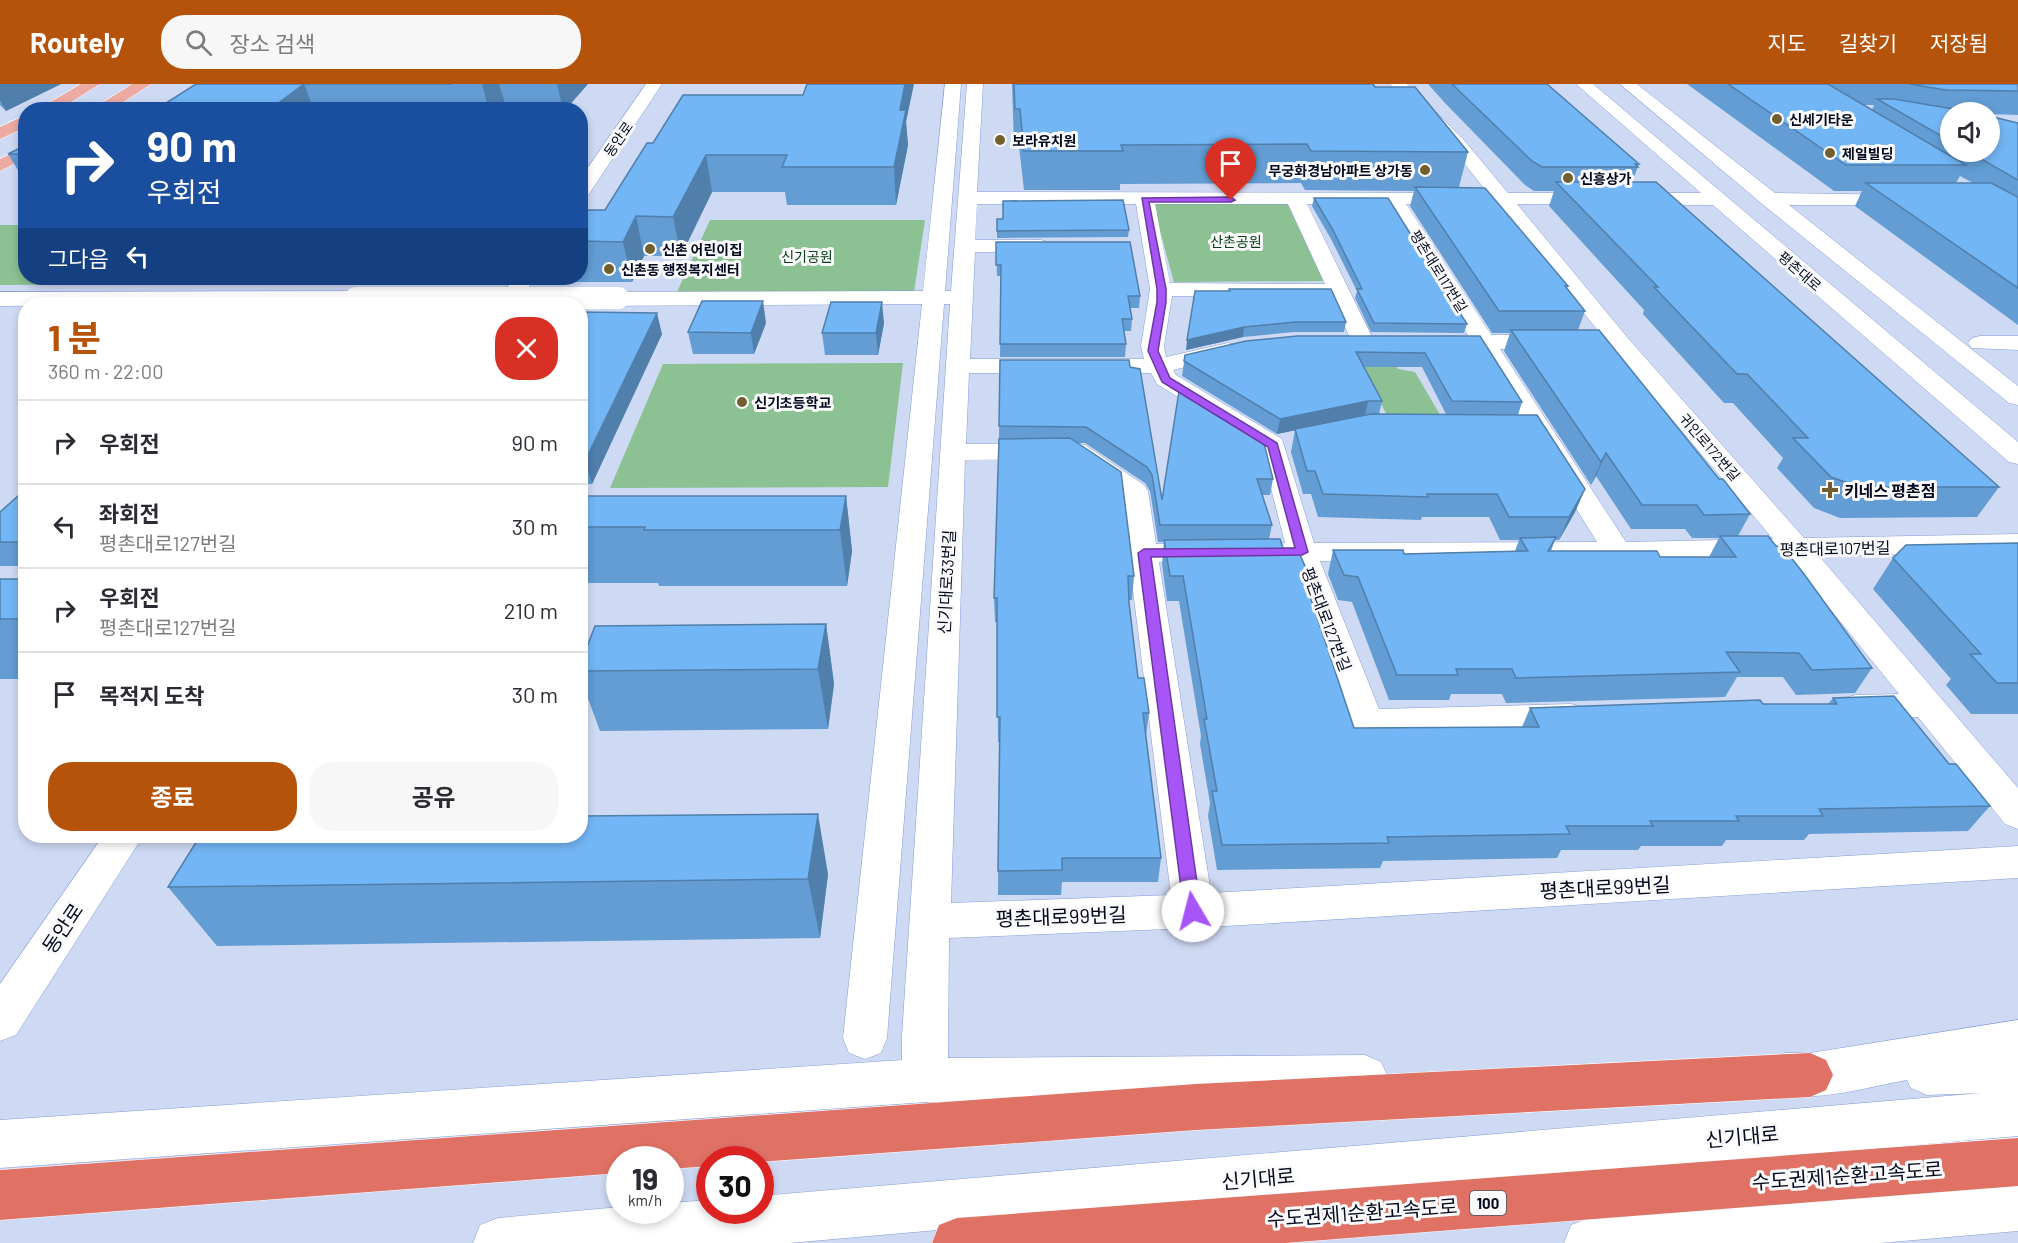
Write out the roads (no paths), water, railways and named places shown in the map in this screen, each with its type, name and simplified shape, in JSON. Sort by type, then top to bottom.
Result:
[{"type":"highway","points":[[0,1194],[1196,1107],[1810,1075]]},
{"type":"highway","name":"수도권제1순환고속도로","points":[[957,1243],[2018,1162]]},
{"type":"main road","points":[[59,102],[92,84]]},
{"type":"main road","points":[[113,102],[143,84]]},
{"type":"main road","points":[[0,134],[18,124]]},
{"type":"main road","points":[[0,166],[18,156]]},
{"type":"street","name":"동안로","points":[[588,181],[654,84]]},
{"type":"street","points":[[865,1038],[947,297],[953,84]]},
{"type":"street","name":"신기대로33번길","points":[[926,1080],[924,1036],[952,452],[959,366],[947,297],[964,246],[975,84]]},
{"type":"street","name":"귀인로172번길","points":[[1398,84],[1456,143],[1620,342],[1797,549],[2018,814]]},
{"type":"street","name":"평촌대로","points":[[1584,84],[1916,371],[2018,456]]},
{"type":"street","points":[[1628,84],[2018,398]]},
{"type":"street","points":[[1602,99],[1646,99]]},
{"type":"street","points":[[967,198],[1718,199]]},
{"type":"street","points":[[1768,199],[1924,199]]},
{"type":"street","points":[[1145,200],[1142,245],[1161,289],[1162,302],[1153,351],[1159,366]]},
{"type":"street","points":[[1296,200],[1362,341]]},
{"type":"street","name":"평촌대로117번길","points":[[1394,200],[1484,342]]},
{"type":"street","points":[[964,246],[1059,246]]},
{"type":"street","points":[[1161,289],[1339,291]]},
{"type":"street","points":[[588,298],[947,297]]},
{"type":"street","points":[[588,298],[618,298]]},
{"type":"street","points":[[0,299],[18,299]]},
{"type":"street","points":[[1418,342],[1620,342]]},
{"type":"street","points":[[1484,342],[1617,551]]},
{"type":"street","points":[[1980,343],[2018,343]]},
{"type":"street","points":[[959,366],[1159,366],[1253,345]]},
{"type":"street","name":"평촌대로127번길","points":[[1159,366],[1166,380],[1285,443],[1302,552],[1367,722],[1594,716]]},
{"type":"street","points":[[1916,371],[1986,371]]},
{"type":"street","points":[[1506,427],[1538,427]]},
{"type":"street","points":[[952,452],[1076,450],[1134,491],[1193,911]]},
{"type":"street","name":"평촌대로107번길","points":[[1144,553],[1797,549],[2018,543]]},
{"type":"street","points":[[1833,708],[1926,705]]},
{"type":"street","name":"동안로","points":[[0,1021],[119,843]]},
{"type":"street","name":"평촌대로99번길","points":[[930,921],[1193,911],[2018,862]]},
{"type":"street","points":[[1810,1075],[2018,1041]]},
{"type":"street","points":[[0,1144],[926,1080],[1810,1075],[2018,1071]]},
{"type":"street","name":"신기대로","points":[[498,1243],[2018,1113]]},
{"type":"street","points":[[1589,1243],[2018,1206]]},
{"type":"place","name":"신세기타운","points":[[1777,119]]},
{"type":"place","name":"보라유치원","points":[[1000,140]]},
{"type":"place","name":"제일빌딩","points":[[1830,153]]},
{"type":"place","name":"무궁화경남아파트 상가동","points":[[1425,170]]},
{"type":"place","name":"신흥상가","points":[[1568,178]]},
{"type":"place","name":"신촌 어린이집","points":[[650,249]]},
{"type":"place","name":"신촌동 행정복지센터","points":[[609,269]]},
{"type":"place","name":"신기초등학교","points":[[742,402]]},
{"type":"place","name":"키네스 평촌점","points":[[1830,490]]},
{"type":"park label","name":"산촌공원","points":[[1236,241]]},
{"type":"park label","name":"신기공원","points":[[807,256]]}]
